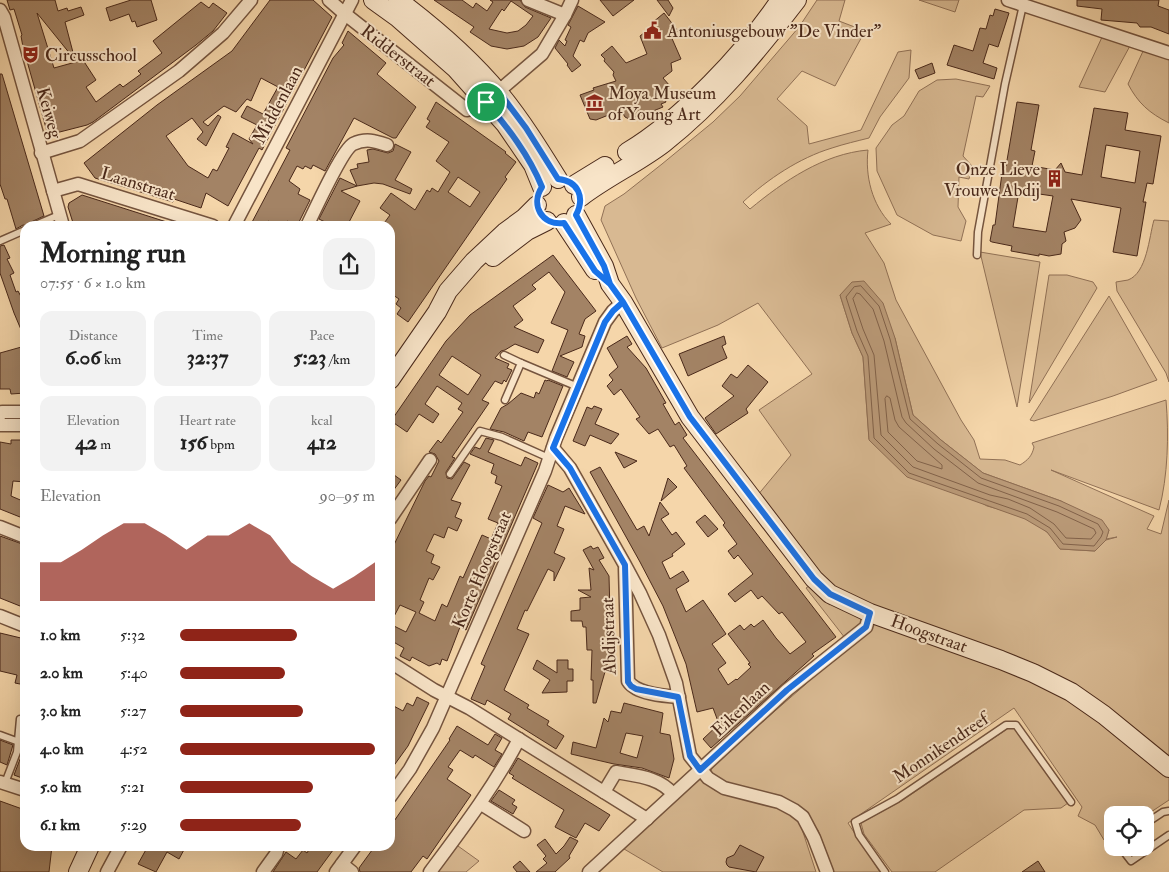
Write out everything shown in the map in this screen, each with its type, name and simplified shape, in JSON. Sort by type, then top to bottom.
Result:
[{"type":"street","points":[[41,153],[80,141],[179,71],[223,32],[251,0]]},
{"type":"street","name":"Ridderstraat","points":[[329,0],[468,110]]},
{"type":"street","name":"Middenlaan","points":[[237,221],[352,0]]},
{"type":"street","name":"Ridderstraat","points":[[373,0],[398,18],[526,128],[571,187]]},
{"type":"street","name":"Ridderstraat","points":[[398,0],[421,17],[454,47],[492,97],[505,124],[533,165],[542,187]]},
{"type":"street","points":[[528,0],[565,15]]},
{"type":"street","points":[[492,97],[542,54],[572,0]]},
{"type":"street","points":[[571,187],[640,144],[681,111],[722,71],[771,14],[780,0]]},
{"type":"street","points":[[563,220],[542,217],[537,205],[537,198],[542,187],[547,183],[571,187],[600,183],[663,143],[712,101],[757,52],[797,0]]},
{"type":"street","points":[[1008,0],[1169,53]]},
{"type":"street","name":"Keiweg","points":[[0,10],[4,17],[61,220]]},
{"type":"street","points":[[310,221],[344,156],[352,145],[369,139],[387,145]]},
{"type":"street","name":"Laanstraat","points":[[53,191],[78,184],[197,221]]},
{"type":"street","points":[[437,312],[500,251],[531,229],[563,220],[581,207],[571,187]]},
{"type":"street","points":[[395,373],[437,312],[448,291],[474,261],[537,205]]},
{"type":"street","name":"Hoogstraat","points":[[563,220],[604,266],[610,284],[623,302],[690,417],[814,579],[830,594],[870,613],[1000,660],[1048,680],[1071,692],[1169,768]]},
{"type":"street","name":"Korte Hoogstraat","points":[[395,790],[421,752],[447,697],[605,322],[623,302]]},
{"type":"street","points":[[0,414],[2,412],[20,412]]},
{"type":"street","points":[[0,425],[20,425]]},
{"type":"street","name":"Abdijstraat","points":[[551,453],[570,468],[640,594],[659,635],[673,675],[690,756],[700,770]]},
{"type":"street","points":[[395,512],[430,460]]},
{"type":"street","points":[[0,527],[20,535]]},
{"type":"street","name":"Abdijstraat","points":[[625,565],[628,682],[636,689],[678,697]]},
{"type":"street","name":"Eikenlaan","points":[[589,872],[787,690],[866,627],[870,613]]},
{"type":"street","points":[[0,616],[20,624]]},
{"type":"street","points":[[395,665],[447,697],[469,708],[647,819]]},
{"type":"street","points":[[430,872],[481,804],[519,739]]},
{"type":"street","points":[[700,770],[708,778],[724,788],[779,802],[794,810],[803,818],[814,838],[827,872]]},
{"type":"street","points":[[604,792],[616,772],[658,781],[667,786],[674,794]]},
{"type":"street","points":[[2,782],[20,788]]},
{"type":"street","points":[[481,804],[524,831]]},
{"type":"street","points":[[78,872],[88,851]]},
{"type":"street","points":[[107,872],[118,851]]},
{"type":"street","points":[[263,872],[277,851]]},
{"type":"street","points":[[351,851],[339,868],[352,872]]},
{"type":"lane","points":[[977,255],[978,232],[1005,84],[1023,5]]},
{"type":"lane","points":[[0,241],[20,232]]},
{"type":"lane","points":[[504,355],[578,387]]},
{"type":"lane","points":[[505,400],[521,363]]},
{"type":"lane","points":[[450,474],[480,430],[551,453]]},
{"type":"lane","points":[[2,782],[18,752],[20,719]]},
{"type":"lane","name":"Monnikendreef","points":[[885,872],[859,835],[855,822],[897,799],[1006,725],[1016,725],[1071,802]]},
{"type":"lane","points":[[0,735],[19,742]]},
{"type":"lane","points":[[1154,818],[1163,812],[1169,811]]},
{"type":"lane","points":[[1154,845],[1169,835]]},
{"type":"lane","points":[[1127,856],[1131,861],[1138,856]]},
{"type":"shaded area","points":[[817,0],[845,0],[839,21],[865,31],[835,86],[802,71],[777,99],[807,126],[809,144],[861,130],[898,52],[911,50],[909,78],[880,117],[869,138],[820,152],[796,163],[773,177],[743,202],[750,209],[805,170],[835,157],[868,150],[867,160],[871,190],[879,208],[891,224],[865,233],[884,263],[896,300],[961,420],[974,440],[980,459],[1005,460],[1020,465],[1031,455],[1034,447],[1032,443],[1166,400],[1167,455],[1159,510],[1051,470],[1154,516],[1147,529],[1161,534],[1169,500],[1169,800],[1154,810],[1154,806],[1104,806],[1104,840],[1095,825],[1078,816],[1082,807],[1014,708],[848,823],[880,872],[834,872],[818,830],[801,811],[729,787],[712,774],[711,770],[714,764],[806,684],[806,680],[815,672],[819,672],[843,652],[845,638],[806,588],[809,586],[821,599],[831,604],[757,496],[791,455],[759,410],[812,374],[758,303],[718,325],[662,348],[636,298],[601,220],[605,206],[624,194],[662,164],[713,122],[740,96],[799,27]],"holes":[[[840,295],[895,338],[913,415],[983,473],[1061,501],[1109,530],[1106,539],[1117,537],[1106,540],[1095,551],[1060,549],[1042,528],[1011,513],[987,506],[869,439],[863,357],[852,333]]]},
{"type":"shaded area","points":[[919,0],[959,0],[955,12]]},
{"type":"shaded area","points":[[1103,35],[1131,44],[1105,92],[1079,87]]},
{"type":"shaded area","points":[[1144,49],[1169,57],[1169,123],[1145,107],[1128,84]]},
{"type":"shaded area","points":[[956,79],[990,86],[983,97],[976,96],[963,156],[972,166],[969,179],[959,177],[958,207],[966,221],[961,241],[933,235],[897,215],[877,171],[876,148],[892,125],[904,116],[919,91],[937,80]]},
{"type":"shaded area","points":[[1154,220],[1169,221],[1169,382],[1166,373],[1117,291],[1116,282],[1128,280],[1139,270],[1146,254]]},
{"type":"shaded area","points":[[980,252],[1040,262],[1017,407]]},
{"type":"shaded area","points":[[1049,275],[1067,275],[1093,282],[1097,288],[1029,403]]},
{"type":"shaded area","points":[[1109,296],[1157,380],[1034,421],[1030,420]]},
{"type":"shaded area","points":[[1010,727],[1014,728],[1068,803],[1061,808],[1024,810],[935,872],[892,872],[864,834],[861,823],[903,800]]},
{"type":"shaded area","points":[[697,774],[714,790],[727,795],[763,800],[791,813],[800,823],[816,872],[663,872],[619,846]]},
{"type":"shaded area","points":[[451,841],[479,861],[466,872],[428,872]]},
{"type":"water","points":[[864,281],[883,303],[895,338],[913,415],[983,473],[1061,501],[1102,520],[1109,530],[1106,540],[1095,551],[1060,549],[1047,532],[1025,519],[907,477],[869,440],[863,357],[852,333],[840,295],[852,282]]},
{"type":"building","points":[[7,0],[55,0],[58,11],[67,8],[68,11],[81,7],[84,15],[65,22],[75,60],[37,13],[54,68],[83,60],[96,80],[86,87],[96,102],[120,84],[123,87],[141,74],[138,71],[162,53],[153,41],[201,2],[209,8],[213,3],[227,13],[213,31],[196,45],[93,122],[48,135],[23,47],[22,35],[14,9],[10,10]]},
{"type":"building","points":[[131,0],[151,0],[157,20],[137,27],[135,21],[132,22],[129,14],[110,21],[106,8]]},
{"type":"building","points":[[270,0],[313,0],[332,17],[262,150],[259,148],[228,206],[206,193],[201,208],[174,199],[173,202],[95,178],[84,163],[157,105],[232,51]],"holes":[[[261,78],[278,87],[263,114],[247,106],[241,117],[257,125],[249,139],[253,144],[233,133],[226,147],[229,148],[217,171],[213,169],[208,178],[188,166],[166,136],[192,118],[203,132],[197,139],[206,146],[221,117],[218,115],[208,126],[203,122],[224,106],[236,112],[247,99],[251,101]]]},
{"type":"building","points":[[434,0],[462,0],[473,8],[476,3],[487,11],[493,2],[490,0],[520,0],[525,7],[551,18],[538,37],[524,46],[507,49],[491,46],[470,32],[474,27]],"holes":[[[511,1],[533,16],[518,31],[507,33],[489,29],[502,9],[504,11]]]},
{"type":"building","points":[[600,0],[634,0],[613,16]]},
{"type":"building","points":[[657,0],[668,0],[673,8],[669,16]]},
{"type":"building","points":[[1077,0],[1159,0],[1158,6],[1169,10],[1169,34],[1151,27],[1140,27],[1137,23],[1101,20],[1102,9],[1077,6]]},
{"type":"building","points":[[578,6],[605,22],[588,33],[584,42],[580,40],[573,56],[581,65],[572,72],[555,48],[559,40],[565,46],[567,41],[565,40],[571,27],[568,25]]},
{"type":"building","points":[[995,9],[1009,13],[998,47],[989,44],[983,63],[997,68],[994,79],[947,65],[954,45],[973,51],[980,28],[986,29],[990,15],[993,16]]},
{"type":"building","points":[[664,13],[678,31],[670,34],[681,59],[671,63],[672,71],[663,78],[670,86],[667,92],[662,94],[666,102],[661,104],[663,107],[636,118],[635,116],[629,119],[625,117],[621,110],[596,120],[590,119],[580,95],[594,90],[593,88],[616,81],[613,75],[614,72],[601,55],[612,46],[626,63],[647,54],[640,36],[653,26],[652,23]]},
{"type":"building","points":[[348,31],[386,63],[377,74],[416,107],[396,138],[354,118],[325,171],[313,165],[311,169],[305,166],[303,169],[297,166],[289,181],[300,189],[298,194],[310,200],[300,221],[253,221],[290,150],[286,148],[333,58],[344,45],[342,43]]},
{"type":"building","points":[[932,63],[935,73],[919,79],[915,70]]},
{"type":"building","points":[[0,74],[2,74],[44,216],[33,221],[20,221],[20,227],[16,229],[7,199],[5,199],[0,184]]},
{"type":"building","points":[[436,102],[506,152],[516,162],[505,177],[507,179],[408,322],[397,314],[401,308],[396,304],[399,299],[395,296],[395,221],[386,221],[390,215],[380,208],[391,193],[415,210],[427,190],[430,192],[432,188],[438,192],[450,172],[436,161],[449,142],[426,127],[430,121],[427,119]],"holes":[[[458,177],[480,192],[470,207],[448,192]]]},
{"type":"building","name":"Onze Lieve Vrouwe Abdij","points":[[1017,102],[1039,105],[1031,150],[1035,151],[1032,166],[1055,170],[1061,163],[1065,172],[1082,175],[1094,108],[1128,113],[1125,130],[1161,136],[1153,184],[1147,183],[1143,202],[1146,202],[1137,256],[1113,252],[1121,208],[1071,199],[1081,220],[1075,228],[1064,232],[1066,241],[1062,244],[1061,254],[1049,256],[1039,254],[1039,256],[1011,251],[1012,246],[990,241],[993,225],[995,225],[1003,166],[1006,166]],"holes":[[[1106,145],[1140,151],[1135,183],[1101,177]],[[1019,191],[1053,196],[1046,232],[1013,227]]]},
{"type":"building","points":[[395,144],[411,152],[395,180],[412,189],[410,194],[383,184],[374,183],[357,186],[350,170],[358,168],[357,164],[369,162],[367,150],[373,149],[388,153],[393,151]]},
{"type":"building","points":[[340,178],[357,186],[341,191],[360,201],[350,221],[323,221],[319,219]]},
{"type":"building","points":[[82,195],[164,221],[72,221],[68,207],[69,203]]},
{"type":"building","points":[[4,245],[10,258],[7,259],[14,273],[10,275],[16,292],[18,291],[20,295],[20,327],[0,273],[0,246]]},
{"type":"building","points":[[553,255],[596,311],[585,319],[579,334],[585,336],[582,347],[560,356],[574,362],[567,377],[552,371],[568,330],[551,323],[565,292],[549,272],[532,285],[536,289],[513,306],[523,320],[514,327],[544,340],[538,353],[515,344],[501,351],[495,358],[509,364],[507,368],[512,370],[506,382],[504,380],[502,384],[495,381],[482,400],[489,403],[452,457],[455,458],[446,472],[447,478],[452,479],[464,462],[470,465],[451,500],[461,503],[455,517],[462,520],[457,531],[448,527],[444,538],[434,534],[426,551],[434,555],[431,563],[440,567],[433,580],[429,578],[420,600],[424,602],[419,613],[435,621],[442,604],[447,607],[460,576],[463,578],[482,535],[491,539],[498,523],[488,519],[502,486],[495,483],[497,476],[491,473],[494,464],[470,454],[475,447],[480,449],[486,438],[494,440],[488,452],[521,466],[525,457],[538,463],[466,630],[460,627],[447,661],[442,659],[440,665],[437,663],[429,666],[412,657],[410,661],[400,656],[404,648],[395,643],[395,626],[406,632],[416,612],[400,605],[395,614],[395,543],[425,481],[429,476],[431,477],[439,461],[435,454],[429,452],[438,440],[441,443],[463,412],[458,409],[462,403],[437,386],[425,404],[439,414],[433,423],[419,414],[407,432],[395,424],[395,415],[446,341],[470,315]],"holes":[[[452,356],[481,375],[468,395],[439,375]]]},
{"type":"building","points":[[627,336],[632,344],[627,347],[646,368],[666,403],[663,404],[675,425],[679,422],[687,435],[683,438],[836,637],[812,654],[814,656],[711,748],[703,739],[719,724],[713,708],[697,712],[686,664],[663,606],[590,472],[600,467],[637,530],[644,526],[649,536],[660,502],[669,514],[661,519],[672,535],[676,532],[685,544],[672,554],[673,556],[662,562],[670,579],[683,571],[689,581],[676,589],[686,612],[703,600],[726,634],[712,644],[726,663],[718,669],[728,685],[737,680],[751,667],[728,634],[740,625],[744,630],[751,624],[754,627],[763,620],[790,654],[806,642],[782,612],[779,614],[762,596],[758,599],[751,590],[735,602],[728,594],[753,574],[738,555],[734,559],[728,551],[737,544],[723,525],[725,523],[684,468],[687,466],[674,445],[670,447],[658,429],[649,434],[636,419],[640,417],[621,389],[614,395],[607,386],[613,380],[609,375],[618,367],[607,348]]},
{"type":"building","points":[[724,336],[726,344],[722,346],[727,358],[688,376],[679,354]]},
{"type":"building","points":[[20,347],[20,393],[11,394],[10,389],[0,389],[0,353]]},
{"type":"building","points":[[748,365],[768,382],[746,409],[748,413],[716,434],[705,418],[734,396],[722,386],[731,374],[737,378]]},
{"type":"building","points":[[545,380],[563,386],[542,437],[528,432],[524,441],[504,432],[490,429],[501,408],[521,393],[534,398],[536,392],[539,394]]},
{"type":"building","points":[[594,406],[602,409],[595,424],[619,434],[611,444],[590,435],[585,446],[573,441],[587,407],[592,409]]},
{"type":"building","points":[[11,440],[20,440],[20,482],[13,481],[11,496],[20,500],[20,517],[0,509],[0,442],[11,444]]},
{"type":"building","points":[[615,452],[637,461],[624,468]]},
{"type":"building","points":[[395,476],[401,480],[395,488]]},
{"type":"building","points":[[668,478],[677,487],[661,501]]},
{"type":"building","points":[[548,485],[563,492],[569,488],[585,514],[565,506],[557,526],[564,529],[554,553],[565,558],[554,581],[554,572],[548,569],[527,611],[525,610],[517,629],[529,634],[504,690],[529,705],[527,708],[549,721],[547,725],[564,736],[556,749],[508,719],[511,714],[487,700],[485,705],[471,699],[485,666],[481,664],[542,523],[533,518]]},
{"type":"building","points":[[705,515],[718,529],[708,537],[696,522]]},
{"type":"building","points":[[0,536],[20,543],[20,606],[0,598]]},
{"type":"building","points":[[591,546],[593,549],[598,547],[604,558],[599,560],[609,576],[611,651],[596,703],[593,703],[593,680],[591,680],[592,650],[587,650],[586,627],[583,627],[582,621],[571,621],[571,611],[580,610],[580,598],[591,597],[578,590],[591,590],[589,568],[594,570],[583,550]]},
{"type":"building","points":[[0,633],[20,638],[20,684],[15,683],[17,675],[0,671]]},
{"type":"building","points":[[537,660],[557,673],[557,660],[568,660],[568,669],[573,669],[573,681],[567,681],[567,692],[542,693],[550,680],[533,669]]},
{"type":"building","points":[[417,697],[429,703],[408,746],[395,764],[395,707],[403,711],[407,703],[413,706]]},
{"type":"building","points":[[624,703],[663,713],[660,733],[670,735],[674,759],[669,778],[642,768],[571,754],[573,742],[596,748],[604,718],[608,722],[611,711],[621,713]],"holes":[[[626,733],[643,736],[637,758],[620,753]]]},
{"type":"building","points":[[457,726],[488,745],[495,734],[502,738],[495,750],[502,754],[494,767],[475,755],[473,758],[460,750],[448,767],[453,770],[447,779],[471,795],[427,859],[423,856],[411,872],[360,872],[359,868],[371,851],[395,851],[395,820]]},
{"type":"building","points":[[0,740],[13,745],[7,765],[0,762]]},
{"type":"building","points":[[518,758],[610,815],[599,831],[585,823],[576,838],[555,827],[564,810],[512,778],[514,776],[509,773]]},
{"type":"building","points":[[20,759],[20,777],[14,775]]},
{"type":"building","points":[[499,790],[515,800],[512,804],[517,807],[513,814],[491,801]]},
{"type":"building","points":[[0,801],[20,808],[20,851],[51,851],[49,872],[0,872]]},
{"type":"building","points":[[570,837],[578,841],[569,856],[570,858],[555,872],[536,872],[547,863],[543,859],[546,856],[537,845],[545,839],[556,854]]},
{"type":"building","points":[[740,845],[764,857],[756,872],[727,865],[727,858],[734,855]]},
{"type":"building","points":[[145,851],[183,851],[179,859],[167,852],[156,872],[138,864]]},
{"type":"building","points":[[302,851],[307,853],[308,851],[332,851],[317,872],[273,872],[286,852],[296,859]]},
{"type":"building","points":[[520,861],[530,872],[517,872],[513,867]]},
{"type":"building","points":[[1038,861],[1045,872],[1022,872]]},
{"type":"place","name":"Antoniusgebouw \"De Vinder\"","points":[[653,31]]},
{"type":"place","name":"Circusschool","points":[[31,55]]},
{"type":"place","name":"Moya Museum of Young Art","points":[[594,103]]},
{"type":"place","name":"Onze Lieve Vrouwe Abdij","points":[[1054,179]]},
{"type":"route","points":[[486,102],[499,92],[526,128],[558,179],[570,182],[577,189],[581,197],[581,207],[576,215],[604,266],[610,284],[623,302],[690,417],[814,579],[830,594],[870,613],[866,627],[787,690],[700,770],[690,756],[678,697],[636,689],[628,682],[625,565],[570,468],[553,448],[605,322],[623,302],[610,284],[595,271],[564,223],[553,223],[542,217],[537,205],[537,198],[538,192],[542,187],[533,165],[505,124],[486,102]]}]
